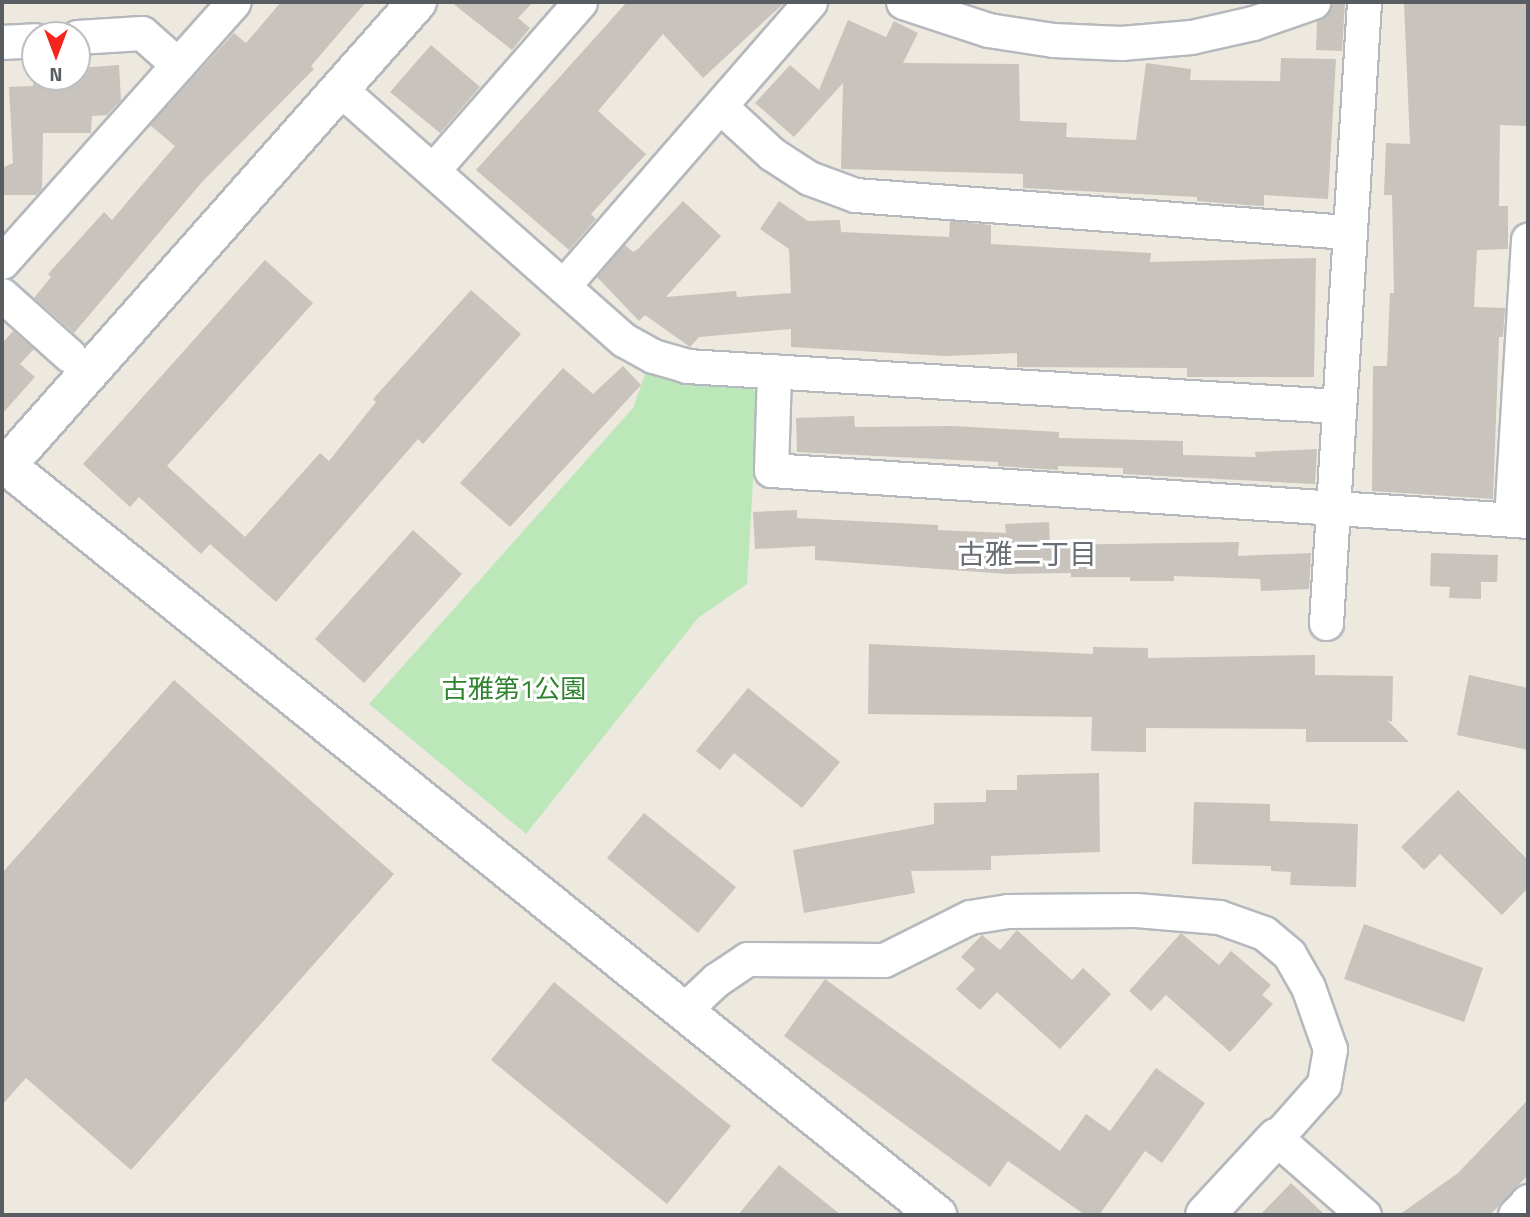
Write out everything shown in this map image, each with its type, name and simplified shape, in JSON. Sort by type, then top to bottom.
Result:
[{"type":"street","points":[[2,262],[234,2]]},
{"type":"street","points":[[417,2],[4,464],[937,1215]]},
{"type":"street","points":[[432,170],[580,2]]},
{"type":"street","points":[[564,285],[722,108],[810,2]]},
{"type":"street","points":[[903,2],[988,30],[1053,40],[1121,43],[1191,37],[1253,23],[1313,2]]},
{"type":"street","points":[[1326,623],[1337,406],[1364,2]]},
{"type":"street","points":[[91,36],[142,33],[178,65]]},
{"type":"street","points":[[2,43],[21,41]]},
{"type":"street","points":[[340,89],[624,340],[653,356],[687,366],[1337,406]]},
{"type":"street","points":[[722,108],[772,154],[808,178],[855,195],[1348,232]]},
{"type":"street","points":[[774,370],[771,470],[1520,520],[1528,240]]},
{"type":"street","points":[[2,295],[69,355]]},
{"type":"street","points":[[682,1012],[716,980],[747,959],[788,956],[884,960],[970,917],[1008,911],[1136,910],[1219,917],[1264,933],[1289,954],[1323,1020],[1330,1049],[1324,1084],[1205,1215]]},
{"type":"street","points":[[1276,1138],[1364,1215]]},
{"type":"green space","name":"古雅第1公園","points":[[647,369],[749,384],[758,396],[747,584],[698,618],[526,834],[369,704],[633,408]]},
{"type":"building","points":[[281,2],[366,2],[311,66],[314,69],[202,182],[74,333],[34,298],[51,277],[48,274],[104,212],[112,220],[175,146],[150,125],[234,33],[246,43]]},
{"type":"building","points":[[451,2],[533,2],[518,18],[530,28],[512,50]]},
{"type":"building","points":[[627,2],[785,2],[703,78],[663,34],[598,111],[646,154],[591,214],[596,219],[569,250],[476,170]]},
{"type":"building","points":[[1332,2],[1345,2],[1342,51],[1316,50],[1317,21],[1328,14]]},
{"type":"building","points":[[1404,2],[1528,2],[1527,126],[1500,125],[1499,206],[1508,206],[1508,249],[1477,250],[1474,307],[1505,308],[1503,337],[1499,337],[1493,499],[1372,491],[1373,366],[1387,366],[1390,293],[1394,293],[1392,195],[1384,195],[1386,143],[1410,144]]},
{"type":"building","points":[[848,20],[886,37],[894,21],[918,33],[903,63],[1019,64],[1020,121],[1067,123],[1066,137],[1136,140],[1146,63],[1191,69],[1190,80],[1280,81],[1281,58],[1336,59],[1328,199],[1264,195],[1264,206],[1246,205],[1197,201],[1197,197],[1023,188],[1023,174],[841,169],[843,83],[794,137],[755,103],[790,65],[819,90]]},
{"type":"building","points":[[431,45],[480,87],[440,133],[390,92]]},
{"type":"building","points":[[119,65],[121,100],[107,115],[92,116],[91,133],[43,133],[42,189],[36,195],[2,195],[2,168],[13,163],[9,87],[21,86],[21,91],[91,91],[91,67]]},
{"type":"building","points":[[683,201],[721,236],[666,297],[736,291],[737,297],[791,293],[789,249],[760,229],[779,201],[808,221],[840,220],[841,232],[949,237],[950,221],[991,225],[991,244],[1151,253],[1150,262],[1316,258],[1314,377],[1187,377],[1187,368],[1017,367],[1017,353],[946,356],[791,347],[791,329],[699,337],[690,347],[645,315],[639,321],[597,277],[625,245],[633,252],[638,249]]},
{"type":"building","points":[[265,260],[313,303],[167,466],[245,537],[320,453],[329,461],[376,402],[373,399],[471,290],[521,334],[423,444],[418,439],[276,602],[210,544],[201,554],[139,497],[130,507],[83,464]]},
{"type":"building","points":[[13,331],[34,349],[20,364],[35,377],[2,414],[2,344]]},
{"type":"building","points":[[623,366],[641,385],[510,527],[460,483],[563,368],[593,394]]},
{"type":"building","points":[[854,416],[855,427],[953,426],[1059,432],[1059,438],[1183,441],[1183,455],[1256,457],[1255,452],[1317,449],[1315,484],[1123,474],[1123,468],[1058,466],[1058,470],[998,466],[998,462],[797,452],[796,418]]},
{"type":"building","points":[[797,510],[797,518],[938,525],[938,530],[1006,533],[1005,524],[1049,522],[1050,545],[1239,542],[1238,556],[1311,553],[1309,589],[1261,591],[1260,579],[1174,576],[1174,581],[1130,581],[1130,577],[1071,577],[1071,573],[1007,574],[815,560],[815,546],[755,549],[753,512]]},
{"type":"building","points":[[413,530],[462,574],[364,683],[315,639]]},
{"type":"building","points":[[1431,553],[1498,555],[1497,582],[1481,582],[1481,599],[1449,598],[1450,587],[1430,586]]},
{"type":"building","points":[[869,644],[1093,654],[1093,647],[1148,648],[1148,658],[1315,655],[1315,675],[1393,676],[1392,722],[1387,720],[1409,742],[1306,742],[1306,729],[1146,728],[1146,752],[1091,751],[1092,717],[868,714]]},
{"type":"building","points":[[1469,675],[1528,688],[1528,750],[1457,735]]},
{"type":"building","points":[[174,680],[394,874],[131,1170],[26,1078],[2,1105],[2,873]]},
{"type":"building","points":[[748,688],[840,762],[802,808],[734,753],[720,770],[696,751]]},
{"type":"building","points":[[1099,773],[1100,852],[991,856],[991,870],[911,871],[915,893],[804,913],[793,850],[934,824],[934,803],[986,802],[986,790],[1017,790],[1017,775]]},
{"type":"building","points":[[1458,790],[1528,860],[1528,888],[1502,915],[1440,854],[1424,870],[1401,847]]},
{"type":"building","points":[[1194,802],[1270,804],[1270,821],[1358,824],[1356,887],[1290,885],[1291,872],[1271,871],[1271,866],[1192,864]]},
{"type":"building","points":[[644,813],[736,887],[698,933],[607,858]]},
{"type":"building","points":[[1364,924],[1483,968],[1464,1022],[1344,979]]},
{"type":"building","points":[[1017,930],[1072,980],[1083,968],[1111,994],[1060,1049],[997,992],[980,1010],[956,989],[975,969],[961,957],[982,935],[1000,950]]},
{"type":"building","points":[[1181,933],[1219,965],[1231,951],[1271,985],[1262,995],[1273,1004],[1230,1052],[1166,995],[1151,1011],[1129,991]]},
{"type":"building","points":[[825,979],[1060,1151],[1086,1114],[1110,1131],[1156,1068],[1205,1103],[1162,1163],[1145,1151],[1099,1215],[1085,1215],[1008,1161],[990,1187],[784,1036]]},
{"type":"building","points":[[554,982],[731,1126],[667,1204],[491,1060]]},
{"type":"building","points":[[1528,1100],[1528,1175],[1490,1215],[1399,1215],[1458,1173]]},
{"type":"building","points":[[779,1165],[841,1215],[738,1215]]},
{"type":"building","points":[[1291,1183],[1325,1215],[1260,1215]]},
{"type":"district","name":"古雅二丁目","points":[[1027,554]]}]
